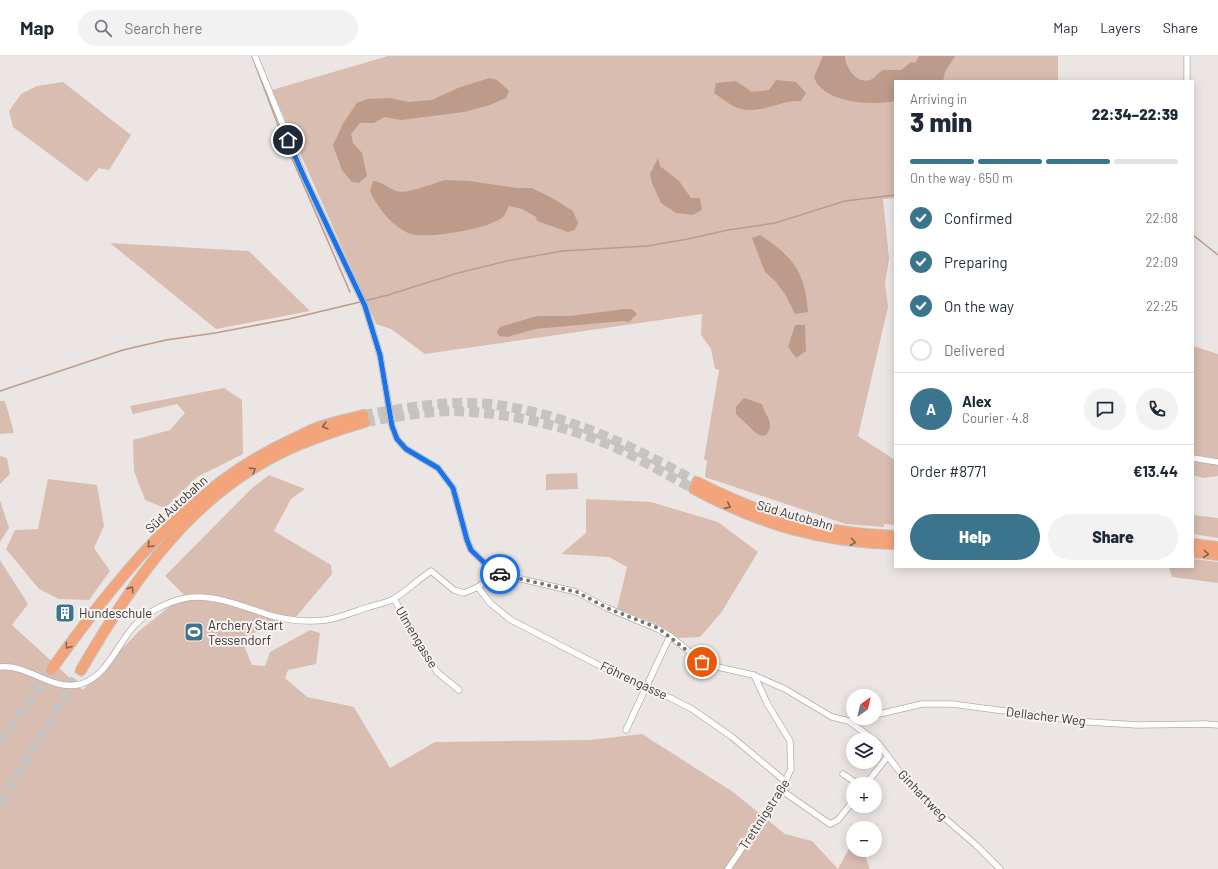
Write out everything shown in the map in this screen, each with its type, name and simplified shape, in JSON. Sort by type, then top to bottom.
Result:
[{"type":"highway","name":"Süd Autobahn","points":[[51,670],[125,574],[173,522],[202,496],[239,469],[283,444],[318,428],[364,418],[284,451],[246,474],[208,501],[181,527],[154,558],[130,590],[81,670]]},
{"type":"highway","name":"Süd Autobahn","points":[[894,536],[832,531],[799,523],[695,485],[742,512],[801,533],[835,540],[894,544]]},
{"type":"highway","points":[[1194,544],[1218,547]]},
{"type":"highway","points":[[1194,552],[1218,555]]},
{"type":"street","points":[[255,56],[305,179],[365,306],[380,355],[392,426],[397,439],[406,449],[438,468],[448,481],[455,495],[471,550],[495,573],[577,592],[607,608],[652,625],[670,636],[696,657],[709,665],[753,675],[785,690],[826,715],[846,719]]},
{"type":"street","points":[[1187,80],[1188,56]]},
{"type":"street","points":[[1194,458],[1218,462]]},
{"type":"street","points":[[0,667],[18,668],[47,680],[67,686],[82,684],[94,676],[110,660],[134,626],[154,610],[187,598],[209,599],[247,607],[270,615],[297,620],[326,620],[394,599],[431,571],[454,590],[464,593],[478,586],[495,573]]},
{"type":"street","name":"Föhrengasse","points":[[478,586],[490,604],[511,620],[614,672],[647,686],[702,716],[746,748],[786,782]]},
{"type":"street","name":"Ulmengasse","points":[[394,599],[437,672],[459,690]]},
{"type":"street","points":[[626,730],[670,636]]},
{"type":"street","name":"Trettnigstraße","points":[[728,869],[786,782],[792,764],[790,741],[768,705],[753,675]]},
{"type":"street","name":"Dellacher Weg","points":[[882,713],[922,704],[952,704],[1089,722],[1137,725],[1218,725]]},
{"type":"street","name":"Ginhartweg","points":[[855,725],[878,743],[905,779],[940,814],[976,845],[1000,869]]},
{"type":"street","points":[[872,777],[888,756]]},
{"type":"street","points":[[843,774],[848,777]]},
{"type":"street","points":[[781,790],[830,824],[838,820],[846,810]]},
{"type":"shaded area","points":[[388,56],[1058,56],[1058,80],[894,80],[894,198],[883,199],[889,259],[885,283],[888,307],[858,436],[894,459],[894,525],[884,524],[884,527],[846,524],[705,477],[707,461],[704,459],[719,370],[715,369],[711,349],[701,335],[702,314],[425,354],[391,329],[376,324],[272,90]]},
{"type":"shaded area","points":[[823,56],[845,56],[849,70],[856,77],[865,81],[872,79],[883,70],[901,70],[911,62],[915,63],[919,56],[955,56],[945,72],[943,80],[894,80],[894,101],[874,103],[849,101],[827,92],[819,86],[814,77]]},
{"type":"shaded area","points":[[489,78],[497,80],[509,91],[506,98],[490,105],[464,112],[401,120],[384,117],[374,123],[360,123],[351,134],[353,143],[362,153],[367,176],[359,183],[352,182],[342,170],[333,145],[344,122],[357,103],[367,99],[390,98],[409,102],[432,100],[458,88]]},
{"type":"shaded area","points":[[776,80],[796,82],[806,93],[801,101],[793,101],[756,110],[748,110],[735,107],[714,93],[716,83],[736,81],[752,92],[769,90]]},
{"type":"shaded area","points":[[63,82],[131,135],[109,170],[99,168],[87,182],[13,127],[9,111],[21,94],[37,86]]},
{"type":"shaded area","points":[[658,158],[660,166],[679,181],[691,198],[700,198],[702,210],[693,215],[676,213],[661,203],[652,183],[650,174]]},
{"type":"shaded area","points":[[445,180],[469,181],[517,188],[532,188],[573,211],[578,223],[575,230],[568,232],[537,221],[536,217],[522,209],[509,206],[503,217],[473,229],[444,234],[411,234],[398,227],[386,216],[370,191],[373,181],[379,182],[401,192],[413,190]]},
{"type":"shaded area","points":[[760,235],[789,258],[795,266],[804,286],[808,312],[795,314],[785,294],[776,282],[765,272],[752,238]]},
{"type":"shaded area","points":[[110,243],[249,251],[310,311],[216,329]]},
{"type":"shaded area","points":[[632,309],[637,314],[629,322],[623,321],[535,329],[507,337],[499,336],[497,332],[500,327],[537,316],[570,316]]},
{"type":"shaded area","points":[[795,325],[805,325],[806,351],[796,358],[788,347]]},
{"type":"shaded area","points":[[1194,346],[1218,354],[1218,476],[1203,478],[1194,475]]},
{"type":"shaded area","points":[[224,388],[242,400],[243,454],[197,477],[165,508],[145,500],[134,471],[133,440],[170,430],[185,413],[177,404],[133,414],[130,406]]},
{"type":"shaded area","points":[[744,398],[762,404],[770,423],[769,431],[766,435],[762,436],[756,433],[736,414],[736,407]]},
{"type":"shaded area","points":[[0,401],[5,401],[14,433],[0,434]]},
{"type":"shaded area","points":[[0,456],[7,458],[10,474],[0,484]]},
{"type":"shaded area","points":[[577,473],[578,489],[546,490],[546,474]]},
{"type":"shaded area","points":[[269,475],[305,489],[291,499],[274,531],[331,565],[332,574],[296,617],[241,638],[252,665],[265,666],[270,652],[310,630],[320,633],[316,664],[288,670],[285,678],[307,697],[354,707],[390,768],[435,742],[590,740],[642,734],[733,792],[785,834],[812,841],[838,869],[0,869],[0,560],[28,604],[12,625],[83,690],[138,632],[184,595],[165,576],[251,489]]},
{"type":"shaded area","points":[[48,479],[97,485],[104,526],[94,548],[110,571],[89,600],[59,599],[39,589],[6,549],[15,530],[38,529]]},
{"type":"shaded area","points":[[586,499],[651,502],[718,522],[758,552],[721,613],[700,637],[679,638],[655,623],[617,609],[627,567],[609,557],[561,554],[586,533]]},
{"type":"shaded area","points":[[0,500],[9,528],[0,542]]},
{"type":"shaded area","points":[[1194,515],[1218,518],[1218,538],[1194,534]]},
{"type":"shaded area","points":[[1194,559],[1218,562],[1218,583],[1172,577],[1169,568],[1194,568]]},
{"type":"shaded area","points":[[846,854],[846,857],[866,857],[870,869],[838,869]]},
{"type":"waterway","points":[[252,56],[281,133],[350,292]]},
{"type":"waterway","points":[[364,301],[458,273],[507,261],[562,251],[647,246],[728,230],[775,223],[845,201],[894,195]]},
{"type":"waterway","points":[[1194,236],[1218,255]]},
{"type":"waterway","points":[[0,391],[123,350],[166,340],[215,333],[289,319],[360,302]]},
{"type":"tunnel","points":[[363,415],[426,405],[458,403],[490,404],[518,408],[571,423],[597,433],[648,456],[697,482]]},
{"type":"tunnel","points":[[365,422],[399,416],[444,411],[474,412],[528,420],[564,429],[598,440],[634,457],[694,489]]},
{"type":"tunnel","points":[[0,741],[51,670]]},
{"type":"tunnel","points":[[0,803],[81,670]]},
{"type":"way so far","points":[[500,574],[577,592],[607,608],[658,628],[702,662]]},
{"type":"place","name":"Hundeschule","points":[[65,613]]},
{"type":"place","name":"Archery Start Tessendorf","points":[[194,632]]},
{"type":"route","points":[[288,140],[365,306],[380,355],[392,426],[397,439],[406,449],[438,468],[448,481],[453,488],[471,550],[495,573],[500,574]]}]
